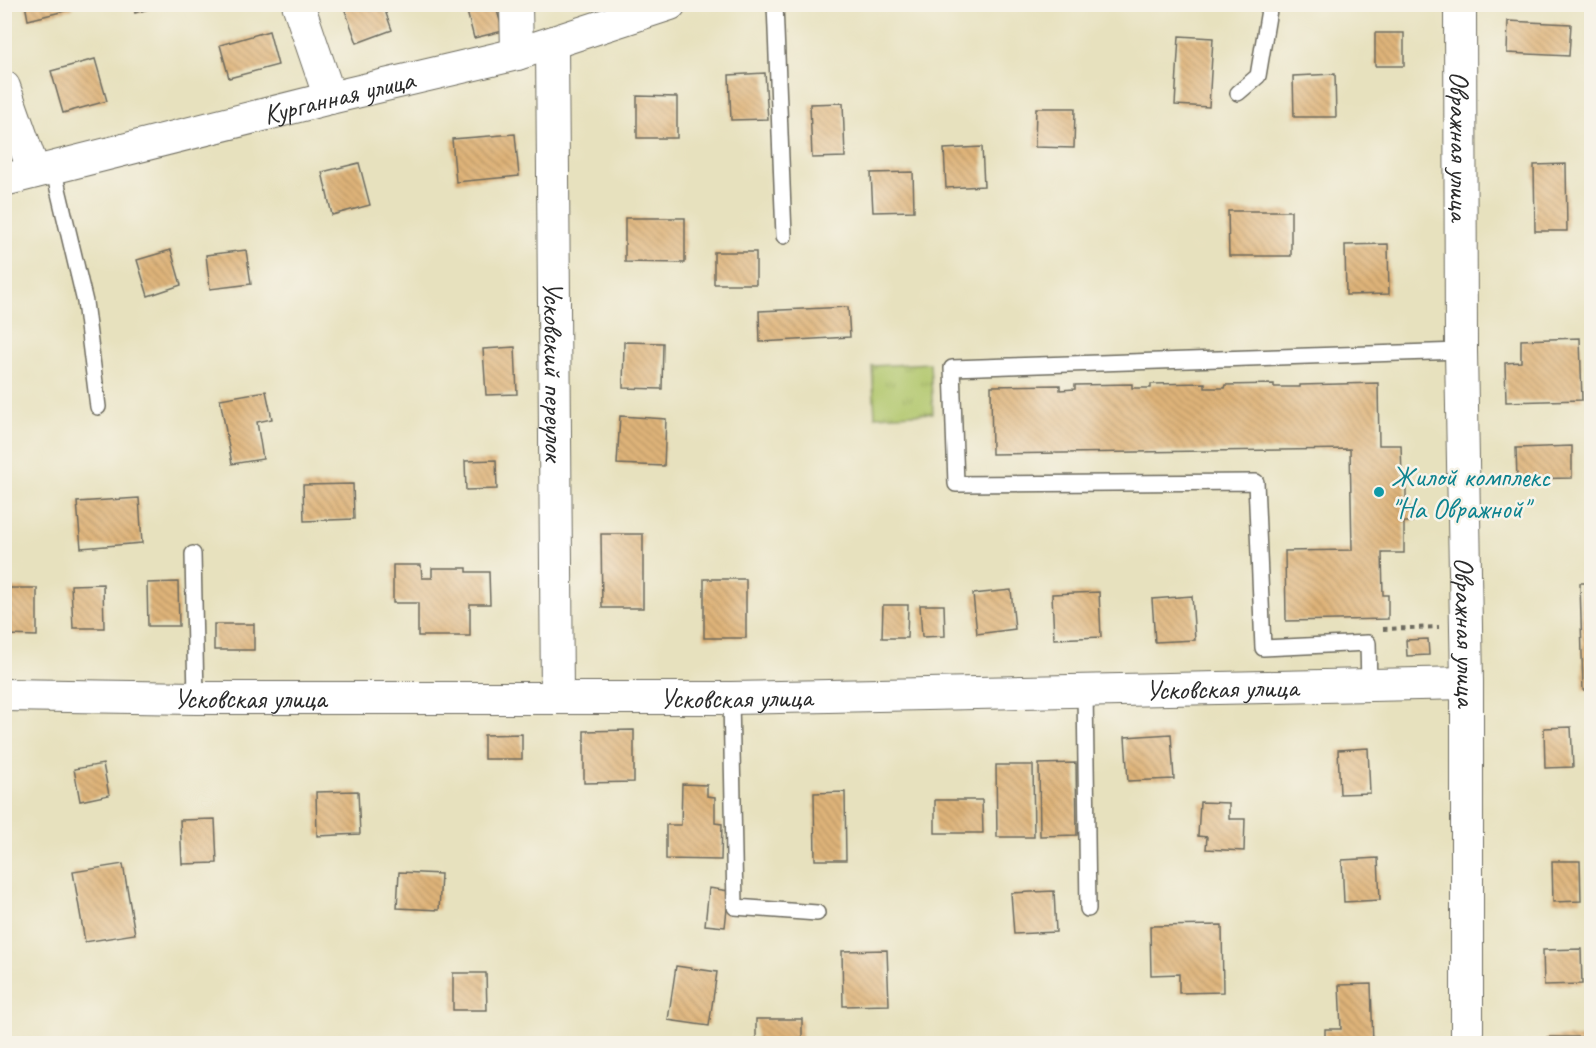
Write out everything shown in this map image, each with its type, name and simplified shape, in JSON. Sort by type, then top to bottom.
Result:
[{"type":"street","points":[[298,4],[330,98]]},
{"type":"street","points":[[516,4],[517,54]]},
{"type":"street","name":"Курганная улица","points":[[30,174],[330,98],[517,54],[670,4]]},
{"type":"street","name":"Овражная улица","points":[[1460,4],[1461,351],[1467,683],[1467,1044]]},
{"type":"street","name":"Усковский переулок","points":[[552,44],[557,698]]},
{"type":"street","points":[[4,87],[30,174]]},
{"type":"street","name":"Усковская улица","points":[[4,695],[196,698],[730,698],[1467,683]]},
{"type":"lane","points":[[775,4],[784,236]]},
{"type":"lane","points":[[1238,93],[1258,76],[1270,4]]},
{"type":"lane","points":[[30,174],[85,302],[98,407]]},
{"type":"lane","points":[[1369,685],[1368,643],[1263,648],[1256,482],[956,484],[952,368],[1461,351]]},
{"type":"lane","points":[[194,554],[196,698]]},
{"type":"lane","points":[[1085,691],[1088,909]]},
{"type":"lane","points":[[730,698],[735,907],[817,913]]},
{"type":"green space","points":[[930,363],[933,413],[875,416],[872,366]]},
{"type":"building","points":[[25,4],[72,4],[73,9],[28,20]]},
{"type":"building","points":[[133,4],[162,4],[162,5],[135,13]]},
{"type":"building","points":[[465,4],[495,4],[503,31],[474,38]]},
{"type":"building","points":[[343,5],[383,5],[392,30],[357,43]]},
{"type":"building","points":[[1508,21],[1571,24],[1569,56],[1507,53]]},
{"type":"building","points":[[269,31],[278,65],[229,78],[220,45]]},
{"type":"building","points":[[1375,33],[1404,33],[1404,66],[1375,66]]},
{"type":"building","points":[[1179,36],[1213,38],[1209,107],[1175,105]]},
{"type":"building","points":[[95,59],[107,101],[63,113],[51,71]]},
{"type":"building","points":[[765,73],[768,119],[731,120],[729,75]]},
{"type":"building","points":[[1335,74],[1336,117],[1294,117],[1293,76]]},
{"type":"building","points":[[637,96],[677,97],[677,138],[637,138]]},
{"type":"building","points":[[843,103],[845,157],[812,158],[810,104]]},
{"type":"building","points":[[1036,108],[1075,108],[1074,148],[1035,147]]},
{"type":"building","points":[[515,134],[519,176],[456,182],[452,139]]},
{"type":"building","points":[[982,147],[984,186],[946,188],[944,149]]},
{"type":"building","points":[[359,163],[370,205],[332,215],[322,172]]},
{"type":"building","points":[[1566,164],[1567,231],[1535,231],[1534,165]]},
{"type":"building","points":[[913,172],[914,211],[873,212],[871,173]]},
{"type":"building","points":[[1228,211],[1291,211],[1291,256],[1229,256]]},
{"type":"building","points":[[625,218],[685,218],[685,263],[625,262]]},
{"type":"building","points":[[1388,244],[1389,294],[1346,295],[1345,245]]},
{"type":"building","points":[[171,250],[181,285],[148,296],[137,260]]},
{"type":"building","points":[[246,250],[251,284],[210,289],[206,255]]},
{"type":"building","points":[[714,252],[756,252],[756,284],[714,284]]},
{"type":"building","points":[[848,307],[850,337],[760,342],[759,311]]},
{"type":"building","points":[[1580,338],[1582,400],[1506,402],[1505,363],[1521,362],[1521,340]]},
{"type":"building","points":[[624,342],[663,343],[662,389],[623,388]]},
{"type":"building","points":[[515,347],[517,394],[486,395],[483,349]]},
{"type":"building","name":"Жилой комплекс \"На Овражной\"","points":[[1205,383],[1205,388],[1224,388],[1225,385],[1274,384],[1274,387],[1300,387],[1300,385],[1378,383],[1379,445],[1401,445],[1402,477],[1406,477],[1406,507],[1412,507],[1412,522],[1404,522],[1404,553],[1382,553],[1383,595],[1388,595],[1388,619],[1286,621],[1285,551],[1352,550],[1350,449],[992,454],[991,386],[1060,385],[1060,390],[1075,389],[1075,385],[1132,384],[1132,388],[1151,388],[1151,384]]},
{"type":"building","points":[[266,391],[272,419],[257,422],[263,459],[232,464],[220,399]]},
{"type":"building","points":[[620,416],[666,419],[664,466],[617,464]]},
{"type":"building","points":[[1572,446],[1572,478],[1517,479],[1516,448]]},
{"type":"building","points":[[496,460],[497,489],[466,490],[465,461]]},
{"type":"building","points":[[353,484],[354,519],[304,521],[303,485]]},
{"type":"building","points":[[139,498],[142,543],[81,548],[77,502]]},
{"type":"building","points":[[601,534],[643,534],[643,608],[602,608]]},
{"type":"building","points":[[393,565],[421,565],[422,578],[432,578],[432,568],[467,568],[467,572],[489,572],[490,604],[470,604],[470,636],[418,636],[418,603],[393,603]]},
{"type":"building","points":[[704,579],[746,579],[746,638],[704,638]]},
{"type":"building","points":[[178,582],[179,626],[148,626],[147,583]]},
{"type":"building","points":[[1580,583],[1592,583],[1592,690],[1583,690]]},
{"type":"building","points":[[103,584],[104,628],[73,628],[71,585]]},
{"type":"building","points":[[8,588],[37,588],[37,636],[8,635]]},
{"type":"building","points":[[1011,590],[1015,629],[977,634],[973,594]]},
{"type":"building","points":[[1099,592],[1101,637],[1054,639],[1052,594]]},
{"type":"building","points":[[1192,596],[1195,640],[1155,642],[1152,599]]},
{"type":"building","points":[[883,605],[908,605],[907,638],[882,638]]},
{"type":"building","points":[[920,605],[944,605],[945,636],[922,637]]},
{"type":"building","points":[[214,624],[254,624],[254,650],[214,650]]},
{"type":"building","points":[[1428,639],[1429,655],[1407,656],[1406,640]]},
{"type":"building","points":[[1571,727],[1573,767],[1545,768],[1544,728]]},
{"type":"building","points":[[634,730],[634,782],[584,783],[584,731]]},
{"type":"building","points":[[522,734],[522,759],[484,759],[484,735]]},
{"type":"building","points":[[1171,734],[1174,779],[1128,781],[1125,737]]},
{"type":"building","points":[[1368,748],[1370,793],[1340,794],[1338,750]]},
{"type":"building","points":[[1076,763],[1077,835],[1040,836],[1039,764]]},
{"type":"building","points":[[103,764],[109,795],[80,801],[74,769]]},
{"type":"building","points":[[996,765],[1033,765],[1034,837],[997,837]]},
{"type":"building","points":[[682,784],[707,785],[707,796],[715,797],[715,823],[722,824],[721,860],[666,859],[666,825],[681,825]]},
{"type":"building","points":[[358,791],[360,834],[317,836],[316,792]]},
{"type":"building","points":[[845,792],[846,860],[815,860],[814,793]]},
{"type":"building","points":[[935,800],[982,800],[983,833],[935,833]]},
{"type":"building","points":[[1200,802],[1229,803],[1229,819],[1245,819],[1244,851],[1206,849],[1207,837],[1198,836]]},
{"type":"building","points":[[215,819],[217,863],[182,864],[180,820]]},
{"type":"building","points":[[1378,858],[1380,900],[1344,902],[1342,860]]},
{"type":"building","points":[[1552,861],[1580,861],[1581,901],[1553,902]]},
{"type":"building","points":[[123,864],[135,934],[85,942],[73,872]]},
{"type":"building","points":[[399,872],[441,874],[439,910],[397,908]]},
{"type":"building","points":[[709,888],[729,891],[725,927],[705,925]]},
{"type":"building","points":[[1054,891],[1056,932],[1014,934],[1011,893]]},
{"type":"building","points":[[1222,925],[1223,992],[1179,993],[1179,974],[1151,975],[1150,926]]},
{"type":"building","points":[[1581,949],[1582,984],[1544,985],[1543,950]]},
{"type":"building","points":[[887,950],[889,1005],[843,1006],[842,951]]},
{"type":"building","points":[[676,966],[717,972],[709,1026],[668,1020]]},
{"type":"building","points":[[453,973],[486,973],[487,1010],[453,1010]]},
{"type":"building","points":[[1371,984],[1373,1044],[1325,1044],[1325,1029],[1341,1029],[1339,985]]},
{"type":"building","points":[[756,1019],[802,1019],[802,1044],[756,1044]]},
{"type":"building","points":[[1547,1037],[1591,1037],[1591,1044],[1547,1044]]},
{"type":"place","name":"Жилой комплекс \"На Овражной\"","points":[[1379,492]]}]
